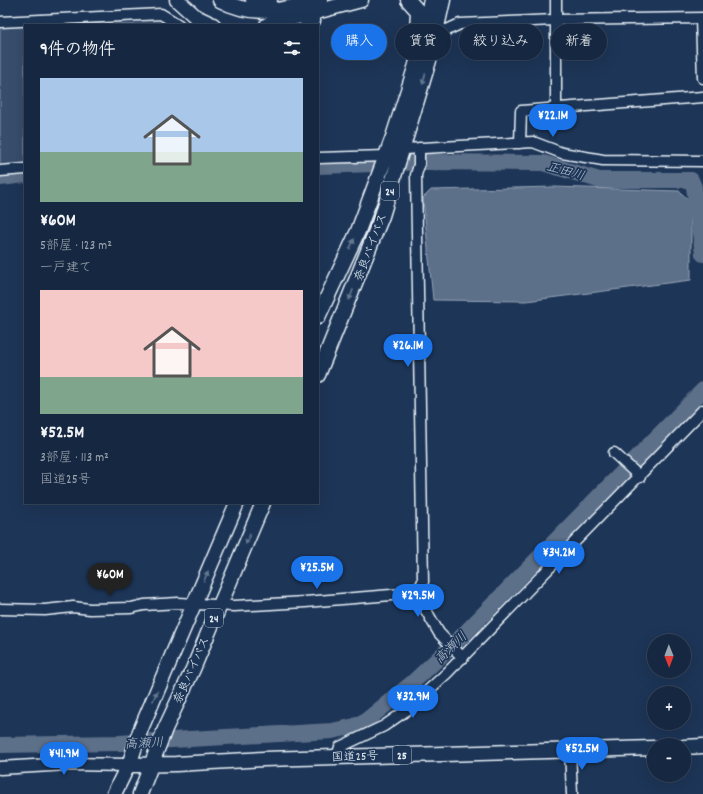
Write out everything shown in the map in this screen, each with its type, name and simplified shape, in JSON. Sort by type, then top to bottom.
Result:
[{"type":"highway","points":[[177,0],[196,17],[211,24]]},
{"type":"highway","points":[[220,0],[241,9],[261,12],[361,0]]},
{"type":"highway","points":[[253,0],[270,0]]},
{"type":"highway","points":[[271,24],[325,4],[344,0]]},
{"type":"highway","points":[[393,137],[419,23],[418,11],[408,0]]},
{"type":"highway","name":"奈良バイパス","points":[[319,315],[358,231],[393,137],[416,65],[431,0]]},
{"type":"highway","name":"奈良バイパス","points":[[437,24],[443,0]]},
{"type":"highway","name":"奈良バイパス","points":[[319,373],[382,216],[404,149],[428,60]]},
{"type":"highway","name":"奈良バイパス","points":[[114,794],[129,762],[140,732],[237,504]]},
{"type":"highway","name":"奈良バイパス","points":[[140,794],[163,732],[193,669],[219,605],[264,504]]},
{"type":"highway","points":[[691,747],[703,746]]},
{"type":"highway","name":"国道25号","points":[[129,762],[647,748]]},
{"type":"main road","points":[[0,768],[129,762]]},
{"type":"street","points":[[556,0],[556,108]]},
{"type":"street","points":[[0,22],[161,14],[177,24]]},
{"type":"street","points":[[451,28],[460,24],[555,20],[702,18],[703,78]]},
{"type":"street","points":[[520,143],[521,111],[703,97]]},
{"type":"street","points":[[319,158],[386,156],[404,149],[533,142],[562,154],[603,160],[703,161]]},
{"type":"street","points":[[416,593],[423,582],[416,175],[419,165],[419,148]]},
{"type":"street","points":[[0,171],[24,169]]},
{"type":"street","points":[[337,756],[340,747],[384,726],[407,710],[462,657],[703,410]]},
{"type":"street","points":[[614,453],[639,476]]},
{"type":"street","points":[[0,609],[45,610],[72,607],[90,609],[131,608],[144,605],[178,603],[194,605],[219,605],[305,602],[416,593]]},
{"type":"street","points":[[416,593],[442,636],[462,657]]},
{"type":"street","points":[[570,750],[572,794]]},
{"type":"shaded area","points":[[163,19],[170,24],[87,24]]},
{"type":"shaded area","points":[[24,26],[24,169],[0,170],[0,27]]},
{"type":"shaded area","points":[[554,187],[679,191],[691,202],[691,280],[526,301],[433,300],[423,198],[431,190]]},
{"type":"waterway","name":"正田川","points":[[319,166],[428,162],[543,163],[599,180],[691,180],[694,187],[703,254]]},
{"type":"waterway","name":"正田川","points":[[0,178],[24,175]]},
{"type":"waterway","name":"高瀬川","points":[[0,745],[119,743],[332,731],[355,726],[368,719],[411,684],[461,637],[703,390]]}]
